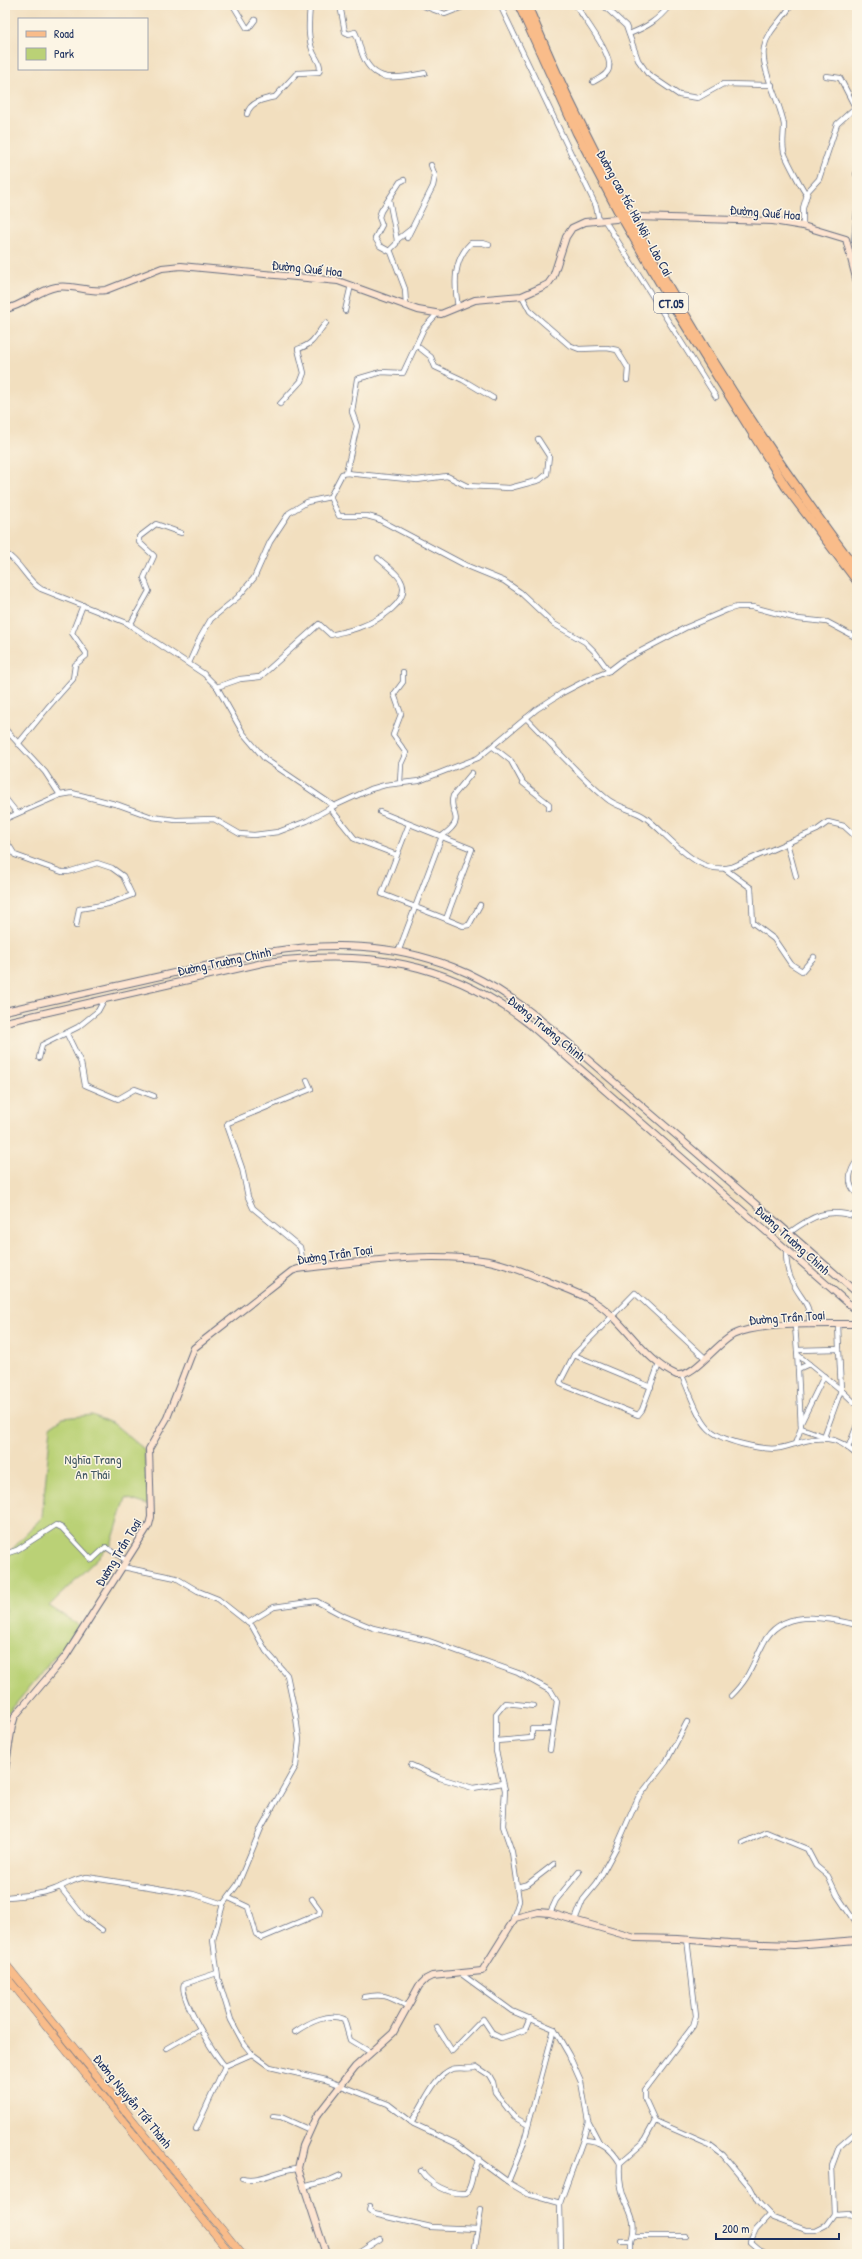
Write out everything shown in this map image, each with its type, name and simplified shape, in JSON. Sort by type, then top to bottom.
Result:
[{"type":"highway","name":"Đường cao tốc Hà Nội - Lào Cai","points":[[519,5],[577,133],[617,209],[671,302],[786,487],[857,581]]},
{"type":"highway","name":"Đường cao tốc Hà Nội - Lào Cai","points":[[527,5],[573,110],[624,207],[682,308],[792,480],[857,570]]},
{"type":"main road","name":"Đường Nguyễn Tất Thành","points":[[5,1963],[242,2254]]},
{"type":"main road","name":"Đường Nguyễn Tất Thành","points":[[5,1975],[231,2254]]},
{"type":"street","points":[[233,5],[247,28],[249,28],[255,20]]},
{"type":"street","points":[[247,114],[254,104],[265,98],[275,97],[297,73],[319,72],[320,66],[313,52],[308,27],[310,5]]},
{"type":"street","points":[[340,5],[345,32],[349,34],[355,32],[363,56],[370,68],[383,76],[394,79],[425,72]]},
{"type":"street","points":[[421,5],[446,14],[468,5]]},
{"type":"street","points":[[500,5],[602,221],[716,397]]},
{"type":"street","points":[[576,5],[600,40],[610,65],[606,74],[593,82]]},
{"type":"street","points":[[603,5],[622,20],[642,67],[656,81],[679,95],[698,98],[723,84],[772,85]]},
{"type":"street","points":[[629,34],[651,25],[660,18],[670,5]]},
{"type":"street","points":[[791,5],[784,18],[768,35],[764,49],[772,85],[784,124],[785,153],[799,179],[802,190],[807,195]]},
{"type":"street","points":[[803,226],[803,208],[809,188],[819,179],[837,124],[856,106],[840,78],[826,76]]},
{"type":"street","points":[[407,238],[414,227],[423,203],[434,181],[435,176],[431,166]]},
{"type":"street","points":[[404,180],[400,181],[381,211],[379,217],[382,225],[375,238],[380,246],[390,250],[405,289],[406,305]]},
{"type":"street","points":[[389,199],[397,240]]},
{"type":"street","points":[[846,239],[856,242],[857,210]]},
{"type":"street","name":"Đường Quế Hoa","points":[[637,217],[748,219],[803,226],[846,239]]},
{"type":"street","points":[[346,473],[357,426],[352,412],[357,379],[381,372],[403,373],[424,328],[436,315],[484,298],[522,296],[542,288],[551,280],[566,237],[572,228],[585,222],[616,219]]},
{"type":"street","points":[[390,250],[396,244],[397,240],[414,227]]},
{"type":"street","points":[[846,239],[857,282]]},
{"type":"street","points":[[458,307],[455,290],[456,269],[459,258],[471,243],[483,243],[489,245]]},
{"type":"street","name":"Đường Quế Hoa","points":[[5,309],[15,306],[56,287],[97,291],[106,290],[171,266],[322,279],[351,285],[436,315]]},
{"type":"street","points":[[345,310],[351,285]]},
{"type":"street","points":[[522,296],[530,311],[569,345],[579,349],[607,348],[617,350],[628,368],[627,380]]},
{"type":"street","points":[[280,404],[301,380],[304,373],[298,350],[314,341],[319,331],[326,323]]},
{"type":"street","points":[[416,345],[431,357],[436,366],[493,398]]},
{"type":"street","points":[[189,663],[200,638],[211,619],[238,597],[254,578],[270,542],[289,513],[307,502],[330,496],[342,474],[346,473],[417,480],[447,476],[467,486],[510,488],[540,480],[547,474],[549,456],[538,439]]},
{"type":"street","points":[[330,496],[339,516],[367,516],[378,519],[465,566],[504,581],[520,592],[554,624],[584,642],[602,660],[609,671]]},
{"type":"street","points":[[130,625],[149,591],[144,579],[154,556],[139,542],[139,537],[156,524],[180,533]]},
{"type":"street","points":[[5,553],[16,561],[35,586],[130,625],[204,674],[217,687],[243,733],[265,759],[332,807],[355,839],[397,855]]},
{"type":"street","points":[[217,687],[240,679],[260,677],[318,624],[331,635],[360,628],[386,613],[401,599],[403,592],[400,579],[378,558]]},
{"type":"street","points":[[18,744],[48,706],[74,679],[75,665],[86,656],[86,653],[72,633],[83,605]]},
{"type":"street","points":[[5,819],[16,813],[43,804],[60,795],[72,793],[119,805],[161,819],[214,819],[234,832],[246,835],[288,830],[371,789],[419,781],[462,766],[478,758],[494,747],[526,718],[562,693],[609,671],[622,660],[678,632],[737,607],[753,607],[798,619],[827,622],[857,638]]},
{"type":"street","points":[[400,783],[401,764],[406,752],[393,735],[401,714],[394,694],[403,682],[403,672]]},
{"type":"street","points":[[526,718],[606,798],[645,817],[676,846],[707,867],[725,869],[751,860],[832,822],[844,826],[857,838]]},
{"type":"street","points":[[5,729],[45,772],[60,795]]},
{"type":"street","points":[[494,747],[511,761],[523,783],[548,804],[549,808]]},
{"type":"street","points":[[399,950],[414,906],[442,836],[452,830],[455,821],[453,796],[472,773]]},
{"type":"street","points":[[5,798],[16,813]]},
{"type":"street","points":[[380,812],[472,849],[446,919]]},
{"type":"street","points":[[409,824],[382,894],[463,926],[469,925],[480,905]]},
{"type":"street","points":[[5,839],[15,855],[52,868],[68,872],[93,864],[102,864],[121,873],[132,895],[108,904],[78,909],[76,926]]},
{"type":"street","points":[[787,843],[796,876]]},
{"type":"street","points":[[725,869],[751,888],[753,923],[774,939],[795,968],[802,971],[805,970],[814,957]]},
{"type":"street","name":"Đường Trường Chinh","points":[[5,1011],[267,952],[301,946],[354,946],[399,950],[465,972],[505,993],[528,1010],[857,1293]]},
{"type":"street","points":[[353,957],[354,946]]},
{"type":"street","name":"Đường Trường Chinh","points":[[5,1022],[267,962],[303,958],[353,957],[397,962],[447,976],[480,991],[522,1019],[857,1311]]},
{"type":"street","points":[[39,1058],[42,1045],[67,1034],[87,1020],[98,1011],[104,1000]]},
{"type":"street","points":[[522,1019],[528,1010]]},
{"type":"street","points":[[67,1034],[81,1063],[84,1083],[87,1087],[103,1092],[118,1100],[136,1089],[154,1096]]},
{"type":"street","points":[[304,1268],[300,1247],[253,1208],[248,1197],[242,1168],[227,1125],[228,1123],[311,1089],[307,1080]]},
{"type":"street","points":[[857,1160],[851,1171],[850,1180],[857,1194]]},
{"type":"street","points":[[789,1234],[810,1218],[830,1212],[840,1212],[857,1217]]},
{"type":"street","points":[[786,1250],[787,1264],[791,1279],[810,1311],[809,1325]]},
{"type":"street","name":"Đường Trần Toại","points":[[5,1770],[15,1716],[65,1657],[146,1532],[151,1517],[149,1449],[167,1418],[194,1348],[286,1275],[304,1268],[399,1257],[490,1261],[582,1295],[597,1303],[611,1315],[659,1364],[671,1373],[682,1376],[706,1358],[728,1338],[740,1332],[763,1328],[857,1324]]},
{"type":"street","points":[[821,1280],[830,1269]]},
{"type":"street","points":[[659,1364],[651,1387],[638,1415],[632,1414],[563,1385],[561,1380],[574,1355],[632,1293],[637,1293],[706,1358]]},
{"type":"street","points":[[826,1438],[841,1390],[838,1324]]},
{"type":"street","points":[[795,1326],[801,1425]]},
{"type":"street","points":[[797,1353],[839,1349]]},
{"type":"street","points":[[797,1353],[857,1405]]},
{"type":"street","points":[[574,1355],[651,1387]]},
{"type":"street","points":[[798,1369],[809,1364]]},
{"type":"street","points":[[682,1376],[704,1423],[711,1431],[740,1443],[779,1448],[814,1439],[826,1438]]},
{"type":"street","points":[[795,1444],[801,1425],[824,1376]]},
{"type":"street","points":[[801,1425],[848,1448],[857,1455]]},
{"type":"street","points":[[848,1448],[857,1425]]},
{"type":"street","points":[[5,1554],[17,1550],[56,1525],[62,1528],[92,1560],[106,1547],[125,1564],[176,1578],[198,1592],[218,1599],[248,1623],[266,1651],[287,1675],[296,1717],[298,1758],[296,1766],[262,1826],[251,1856],[229,1898],[223,1904],[213,1940],[217,1973],[231,2020],[252,2054],[275,2069],[317,2077],[388,2104],[411,2122],[457,2144],[508,2182],[528,2194],[560,2203]]},
{"type":"street","points":[[248,1623],[274,1607],[316,1601],[344,1616],[373,1628],[438,1644],[518,1673],[551,1691],[557,1701],[550,1750]]},
{"type":"street","points":[[731,1696],[747,1680],[769,1634],[781,1625],[797,1617],[838,1620],[857,1625]]},
{"type":"street","points":[[326,2254],[298,2168],[299,2159],[310,2130],[339,2085],[370,2052],[393,2032],[419,1986],[426,1979],[460,1973],[479,1972],[484,1968],[513,1919],[518,1904],[517,1887],[511,1848],[503,1826],[505,1796],[496,1751],[496,1714],[501,1706],[505,1704],[534,1706]]},
{"type":"street","points":[[575,1920],[583,1900],[597,1883],[616,1848],[638,1798],[666,1762],[687,1722]]},
{"type":"street","points":[[496,1741],[532,1738],[532,1728],[553,1729]]},
{"type":"street","points":[[411,1765],[440,1778],[473,1788],[503,1783]]},
{"type":"street","points":[[743,1843],[766,1832],[808,1849],[816,1866],[828,1876],[837,1895],[857,1924]]},
{"type":"street","points":[[517,1887],[528,1884],[554,1864]]},
{"type":"street","points":[[550,1913],[556,1900],[578,1872]]},
{"type":"street","points":[[5,1897],[40,1893],[60,1887],[72,1880],[87,1877],[193,1894],[223,1904]]},
{"type":"street","points":[[60,1887],[84,1917],[102,1930]]},
{"type":"street","points":[[229,1898],[248,1907],[256,1934],[262,1938],[319,1914],[320,1910],[312,1899]]},
{"type":"street","points":[[513,1919],[538,1912],[550,1913],[635,1938],[794,1945],[857,1940]]},
{"type":"street","points":[[687,1940],[696,2016],[693,2026],[645,2090],[645,2099],[655,2121],[710,2145],[723,2155],[746,2180],[758,2202],[769,2215],[806,2230],[816,2230],[826,2225],[834,2214],[832,2166],[839,2147],[857,2131]]},
{"type":"street","points":[[217,1973],[185,1983],[182,1987],[200,2029],[225,2066]]},
{"type":"street","points":[[460,1973],[512,2011],[554,2028],[569,2055],[581,2082],[588,2121],[599,2142]]},
{"type":"street","points":[[364,1997],[377,1994],[386,1995],[407,2006]]},
{"type":"street","points":[[295,2032],[308,2024],[337,2016],[344,2019],[350,2040],[370,2052]]},
{"type":"street","points":[[437,2027],[452,2051],[483,2019],[493,2034],[501,2038],[525,2030],[530,2018]]},
{"type":"street","points":[[508,2182],[523,2145],[554,2028]]},
{"type":"street","points":[[167,2048],[200,2029]]},
{"type":"street","points":[[196,2129],[225,2066],[252,2054]]},
{"type":"street","points":[[411,2122],[434,2084],[447,2072],[454,2069],[467,2070],[476,2067],[489,2075],[494,2082],[495,2092],[514,2117],[528,2124]]},
{"type":"street","points":[[273,2116],[288,2120],[310,2130]]},
{"type":"street","points":[[561,2254],[560,2203],[583,2140],[588,2121]]},
{"type":"street","points":[[620,2163],[643,2143],[655,2121]]},
{"type":"street","points":[[583,2140],[599,2142],[608,2147],[620,2163],[620,2183],[632,2214],[631,2254]]},
{"type":"street","points":[[421,2171],[426,2178],[439,2186],[453,2192],[466,2193],[472,2182],[473,2170],[479,2159]]},
{"type":"street","points":[[242,2178],[256,2180],[282,2170],[298,2168]]},
{"type":"street","points":[[303,2187],[330,2180],[341,2175]]},
{"type":"street","points":[[370,2206],[369,2210],[374,2214],[430,2227],[478,2229]]},
{"type":"street","points":[[474,2254],[481,2209]]},
{"type":"street","points":[[834,2214],[851,2214],[857,2218]]},
{"type":"street","points":[[769,2215],[756,2229],[750,2242],[757,2248],[769,2254]]},
{"type":"street","points":[[621,2241],[632,2238],[685,2236]]},
{"type":"street","points":[[357,2254],[380,2239]]},
{"type":"green space","name":"Nghĩa Trang An Thái","points":[[92,1415],[114,1424],[144,1449],[148,1505],[126,1498],[111,1545],[49,1606],[80,1626],[5,1717],[5,1557],[42,1517],[51,1426],[63,1418]]}]
